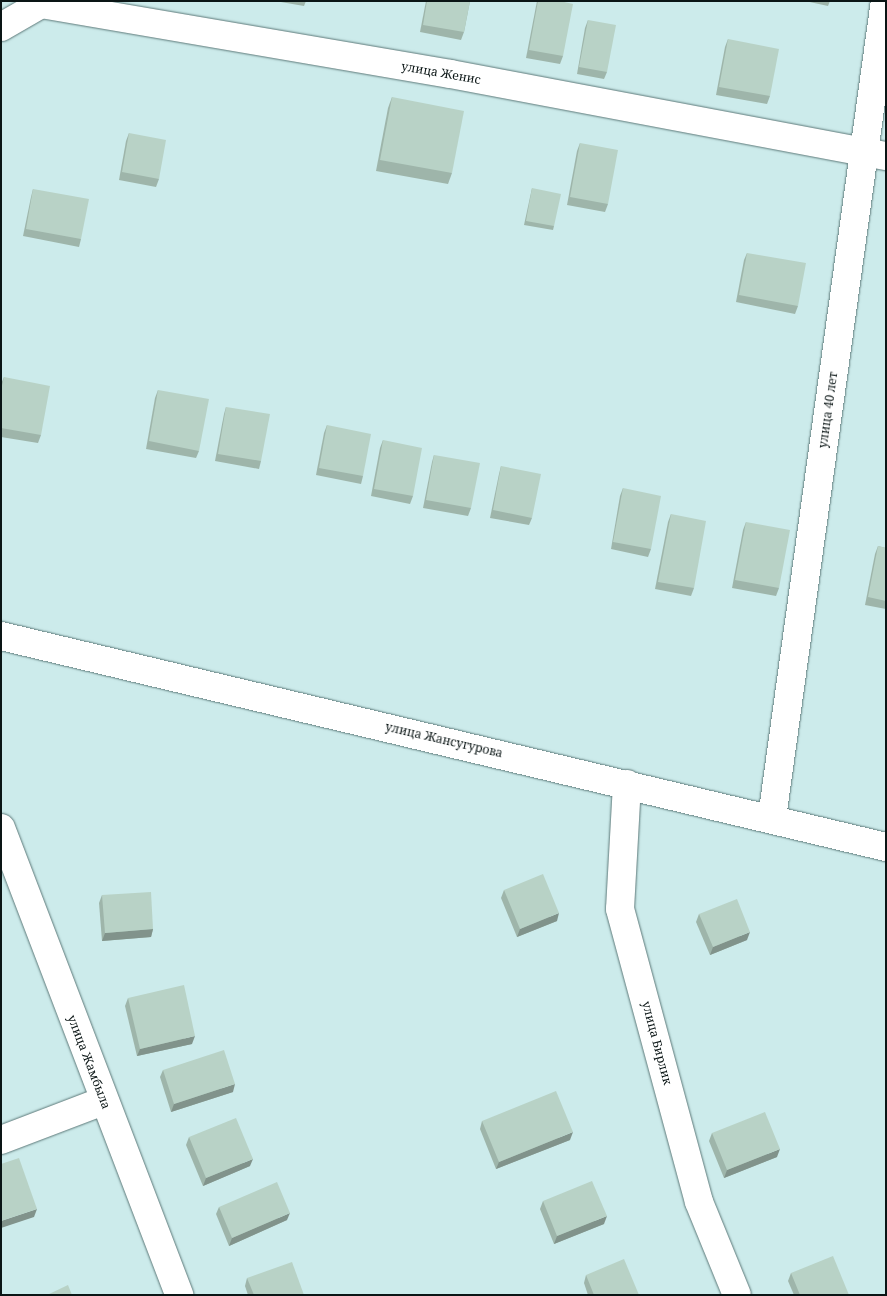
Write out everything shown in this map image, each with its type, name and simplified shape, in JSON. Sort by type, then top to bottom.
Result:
[{"type":"street","name":"улица 40 лет","points":[[772,818],[875,153],[885,1]]},
{"type":"street","name":"улица Женис","points":[[1,27],[41,4],[441,72],[875,153]]},
{"type":"street","name":"улица Жансугурова","points":[[1,636],[772,818],[886,847]]},
{"type":"street","name":"улица Бирлик","points":[[627,784],[620,909],[700,1202],[737,1295]]},
{"type":"street","name":"улица Жамбыла","points":[[1,828],[179,1295]]},
{"type":"street","points":[[1,1140],[104,1101]]},
{"type":"building","points":[[427,1],[470,1],[464,32],[423,25]]},
{"type":"building","points":[[538,1],[560,1],[573,4],[563,56],[529,50]]},
{"type":"building","points":[[588,20],[616,25],[607,72],[579,67]]},
{"type":"building","points":[[728,39],[779,49],[770,96],[719,87]]},
{"type":"building","points":[[392,97],[464,111],[452,173],[380,160]]},
{"type":"building","points":[[129,133],[166,140],[159,179],[122,172]]},
{"type":"building","points":[[580,143],[618,150],[608,204],[570,197]]},
{"type":"building","points":[[532,188],[561,194],[554,226],[526,221]]},
{"type":"building","points":[[33,189],[89,199],[81,239],[26,229]]},
{"type":"building","points":[[747,253],[806,263],[798,306],[739,295]]},
{"type":"building","points":[[4,377],[50,386],[41,435],[1,428],[1,390]]},
{"type":"building","points":[[158,390],[209,399],[199,451],[149,441]]},
{"type":"building","points":[[226,407],[270,414],[261,461],[218,454]]},
{"type":"building","points":[[327,425],[371,434],[363,476],[319,468]]},
{"type":"building","points":[[383,440],[422,448],[413,496],[374,489]]},
{"type":"building","points":[[434,455],[480,463],[471,508],[426,500]]},
{"type":"building","points":[[501,466],[541,474],[532,518],[493,510]]},
{"type":"building","points":[[623,488],[661,496],[651,549],[613,542]]},
{"type":"building","points":[[671,514],[706,521],[694,588],[658,582]]},
{"type":"building","points":[[746,522],[790,530],[779,588],[735,580]]},
{"type":"building","points":[[878,546],[886,548],[886,601],[868,597]]},
{"type":"building","points":[[543,874],[559,913],[520,929],[504,890]]},
{"type":"building","points":[[151,892],[153,929],[105,933],[102,895]]},
{"type":"building","points":[[737,899],[750,932],[713,947],[699,914]]},
{"type":"building","points":[[184,985],[195,1036],[140,1049],[128,998]]},
{"type":"building","points":[[224,1050],[235,1084],[174,1104],[163,1070]]},
{"type":"building","points":[[556,1091],[573,1132],[499,1162],[482,1121]]},
{"type":"building","points":[[765,1112],[780,1149],[727,1170],[712,1133]]},
{"type":"building","points":[[236,1118],[253,1159],[206,1178],[189,1137]]},
{"type":"building","points":[[19,1158],[37,1209],[1,1221],[1,1164]]},
{"type":"building","points":[[592,1181],[607,1216],[557,1236],[543,1201]]},
{"type":"building","points":[[277,1182],[290,1213],[232,1238],[219,1207]]},
{"type":"building","points":[[833,1256],[849,1295],[800,1295],[791,1273]]},
{"type":"building","points":[[624,1259],[639,1295],[594,1295],[586,1275]]},
{"type":"building","points":[[292,1262],[304,1295],[254,1295],[247,1278]]},
{"type":"building","points":[[68,1285],[72,1295],[47,1295]]}]
